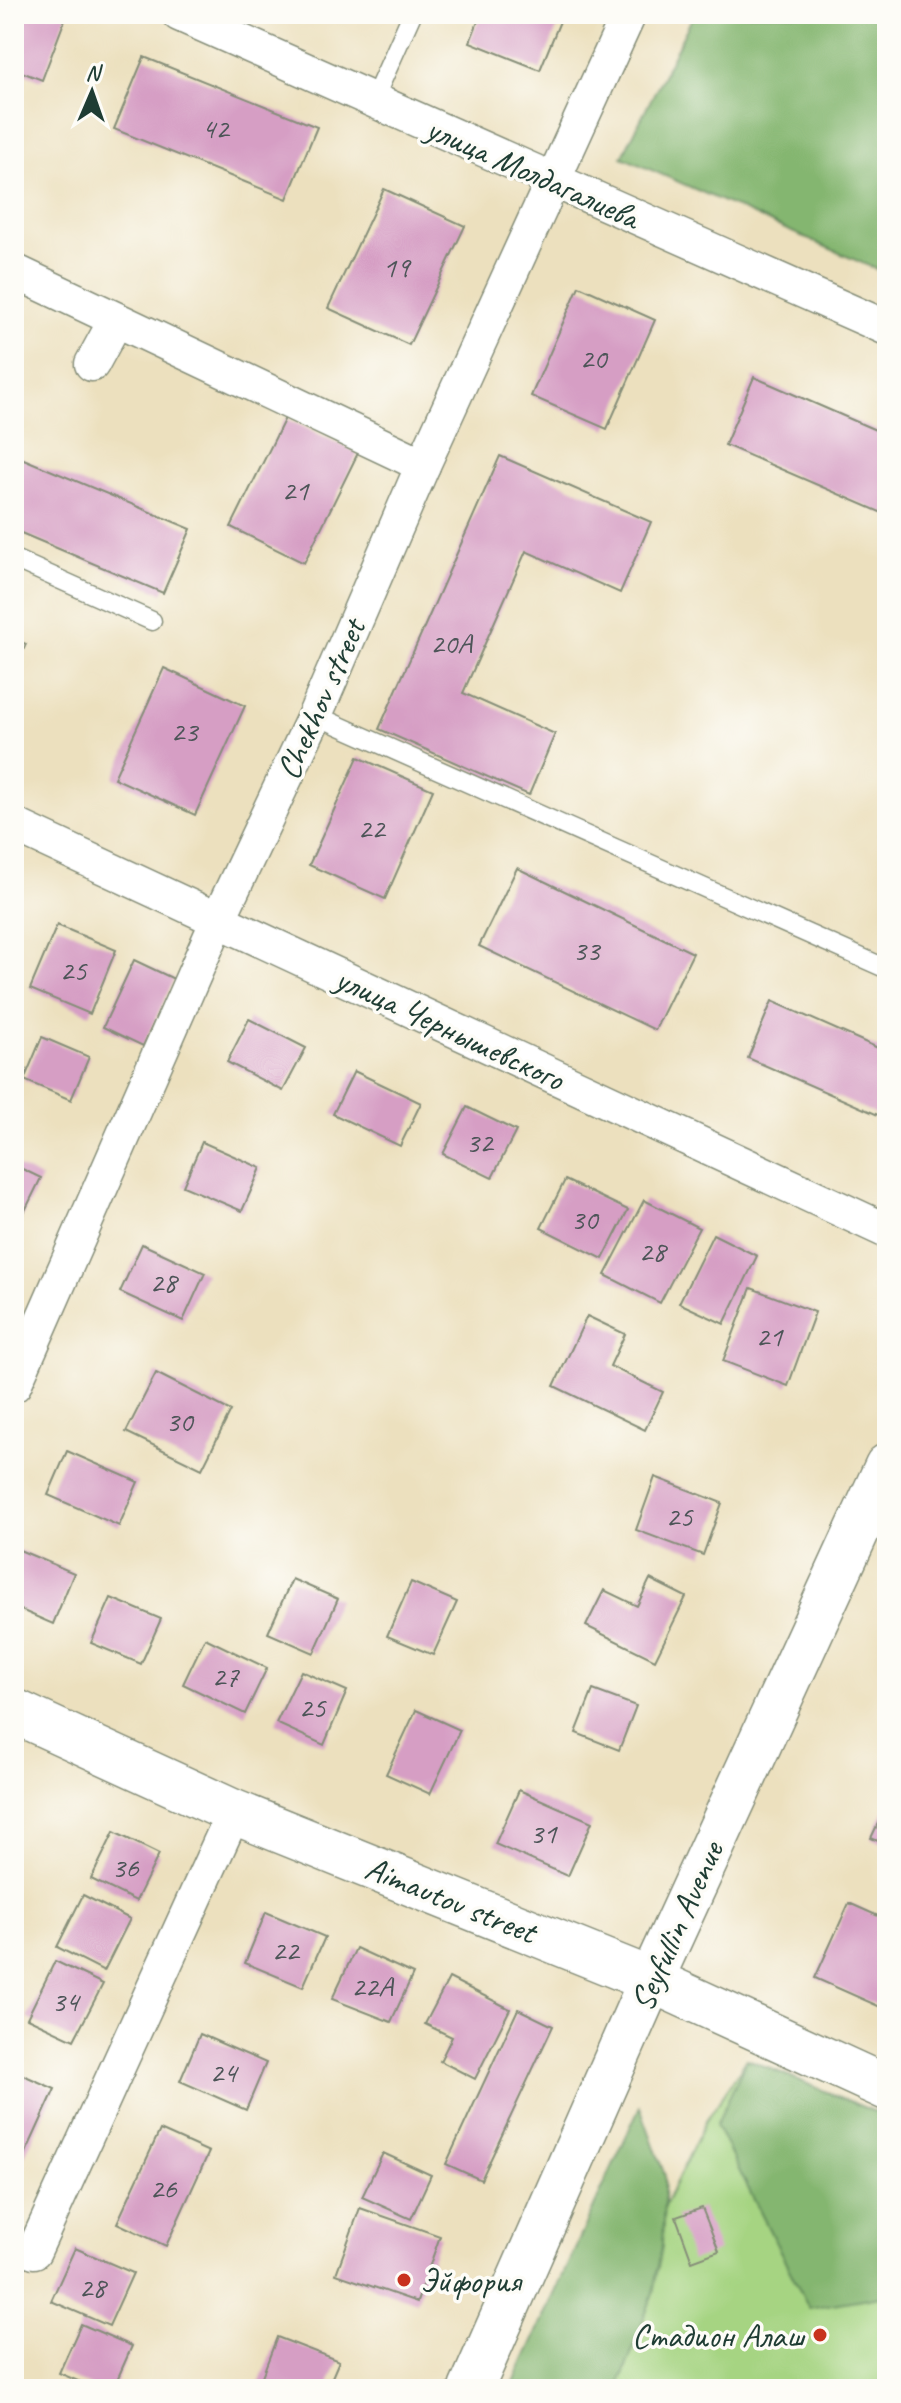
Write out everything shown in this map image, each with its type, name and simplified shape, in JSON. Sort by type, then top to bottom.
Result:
[{"type":"main road","name":"Seyfullin Avenue","points":[[471,2389],[651,1980],[887,1466]]},
{"type":"main road","name":"Aimautov street","points":[[14,1711],[234,1812],[651,1980],[887,2088]]},
{"type":"street","name":"улица Молдагалиева","points":[[179,14],[887,328]]},
{"type":"street","name":"Chekhov street","points":[[14,1385],[218,920],[315,715],[423,465],[629,14]]},
{"type":"street","points":[[14,271],[423,465]]},
{"type":"street","points":[[92,364],[116,320]]},
{"type":"street","name":"улица Чернышевского","points":[[14,825],[887,1231]]},
{"type":"street","points":[[34,2251],[234,1812]]},
{"type":"lane","points":[[373,101],[412,14]]},
{"type":"lane","points":[[14,559],[152,621]]},
{"type":"lane","points":[[315,715],[887,969]]},
{"type":"green space","points":[[694,14],[887,14],[887,274],[622,157]]},
{"type":"green space","points":[[747,2059],[887,2117],[887,2389],[574,2389],[706,2121]]},
{"type":"green space","points":[[747,2059],[887,2117],[887,2295],[809,2308],[716,2125]]},
{"type":"green space","points":[[640,2106],[665,2176],[662,2246],[653,2294],[618,2389],[511,2389]]},
{"type":"building","points":[[14,14],[67,14],[42,80],[14,69]]},
{"type":"building","points":[[481,14],[563,14],[540,70],[470,42]]},
{"type":"building","points":[[144,57],[317,127],[287,199],[114,129]]},
{"type":"building","points":[[384,189],[465,226],[409,345],[328,308]]},
{"type":"building","points":[[579,286],[655,320],[607,429],[531,396]]},
{"type":"building","points":[[754,377],[887,435],[887,515],[725,445]]},
{"type":"building","points":[[285,418],[358,453],[304,563],[231,527]]},
{"type":"building","points":[[14,455],[191,529],[163,593],[14,530]]},
{"type":"building","points":[[500,456],[651,522],[620,593],[526,551],[463,693],[555,734],[529,795],[379,729]]},
{"type":"building","points":[[14,639],[26,644],[14,671]]},
{"type":"building","points":[[164,668],[245,706],[195,815],[114,778]]},
{"type":"building","points":[[358,757],[433,790],[385,899],[309,865]]},
{"type":"building","points":[[517,868],[693,953],[655,1030],[479,946]]},
{"type":"building","points":[[57,925],[116,950],[90,1014],[30,989]]},
{"type":"building","points":[[134,960],[174,979],[143,1046],[103,1027]]},
{"type":"building","points":[[772,1001],[887,1052],[887,1119],[748,1058]]},
{"type":"building","points":[[249,1019],[306,1048],[283,1091],[227,1062]]},
{"type":"building","points":[[42,1037],[89,1057],[71,1100],[24,1080]]},
{"type":"building","points":[[354,1071],[421,1103],[400,1146],[333,1114]]},
{"type":"building","points":[[467,1107],[516,1131],[492,1178],[443,1154]]},
{"type":"building","points":[[202,1142],[261,1168],[242,1211],[183,1186]]},
{"type":"building","points":[[14,1165],[41,1178],[14,1233]]},
{"type":"building","points":[[565,1180],[628,1210],[603,1259],[541,1228]]},
{"type":"building","points":[[644,1200],[699,1228],[660,1303],[605,1275]]},
{"type":"building","points":[[713,1234],[757,1256],[724,1324],[679,1303]]},
{"type":"building","points":[[142,1244],[205,1273],[183,1321],[120,1292]]},
{"type":"building","points":[[751,1288],[815,1312],[788,1386],[723,1361]]},
{"type":"building","points":[[587,1316],[625,1334],[610,1366],[663,1392],[645,1430],[554,1386]]},
{"type":"building","points":[[156,1373],[231,1411],[202,1469],[126,1432]]},
{"type":"building","points":[[67,1451],[138,1482],[119,1526],[48,1495]]},
{"type":"building","points":[[655,1477],[722,1503],[703,1555],[636,1530]]},
{"type":"building","points":[[17,1549],[74,1573],[53,1624],[14,1607]]},
{"type":"building","points":[[292,1579],[338,1599],[314,1653],[268,1633]]},
{"type":"building","points":[[650,1579],[686,1597],[655,1660],[586,1626],[604,1590],[637,1606]]},
{"type":"building","points":[[411,1582],[457,1602],[433,1655],[387,1636]]},
{"type":"building","points":[[111,1598],[161,1619],[141,1664],[91,1643]]},
{"type":"building","points":[[205,1638],[267,1668],[245,1714],[183,1684]]},
{"type":"building","points":[[301,1671],[347,1691],[324,1745],[276,1723]]},
{"type":"building","points":[[593,1690],[636,1706],[619,1750],[576,1733]]},
{"type":"building","points":[[416,1710],[460,1730],[430,1794],[386,1774]]},
{"type":"building","points":[[519,1790],[592,1822],[568,1876],[495,1844]]},
{"type":"building","points":[[887,1804],[887,1845],[871,1838]]},
{"type":"building","points":[[114,1832],[159,1854],[136,1901],[91,1879]]},
{"type":"building","points":[[83,1895],[130,1919],[104,1971],[57,1947]]},
{"type":"building","points":[[849,1903],[887,1920],[887,2010],[815,1978]]},
{"type":"building","points":[[266,1912],[325,1937],[303,1987],[245,1963]]},
{"type":"building","points":[[356,1948],[413,1974],[391,2022],[332,1999]]},
{"type":"building","points":[[55,1961],[103,1984],[74,2040],[27,2018]]},
{"type":"building","points":[[449,1978],[510,2009],[475,2079],[440,2061],[452,2037],[425,2024]]},
{"type":"building","points":[[518,2009],[553,2026],[481,2180],[446,2164]]},
{"type":"building","points":[[200,2034],[266,2063],[246,2110],[180,2081]]},
{"type":"building","points":[[14,2071],[55,2089],[14,2179]]},
{"type":"building","points":[[160,2130],[209,2152],[166,2246],[117,2223]]},
{"type":"building","points":[[383,2153],[431,2175],[411,2219],[362,2197]]},
{"type":"building","points":[[360,2208],[440,2236],[417,2302],[336,2274]]},
{"type":"building","points":[[702,2208],[719,2251],[692,2261],[676,2217]]},
{"type":"building","points":[[75,2248],[133,2273],[109,2326],[51,2301]]},
{"type":"building","points":[[81,2324],[132,2346],[113,2389],[97,2389],[59,2373]]},
{"type":"building","points":[[277,2337],[339,2361],[327,2389],[258,2387]]},
{"type":"place","name":"Эйфория","points":[[404,2280]]},
{"type":"place","name":"Стадион Алаш","points":[[820,2335]]}]
